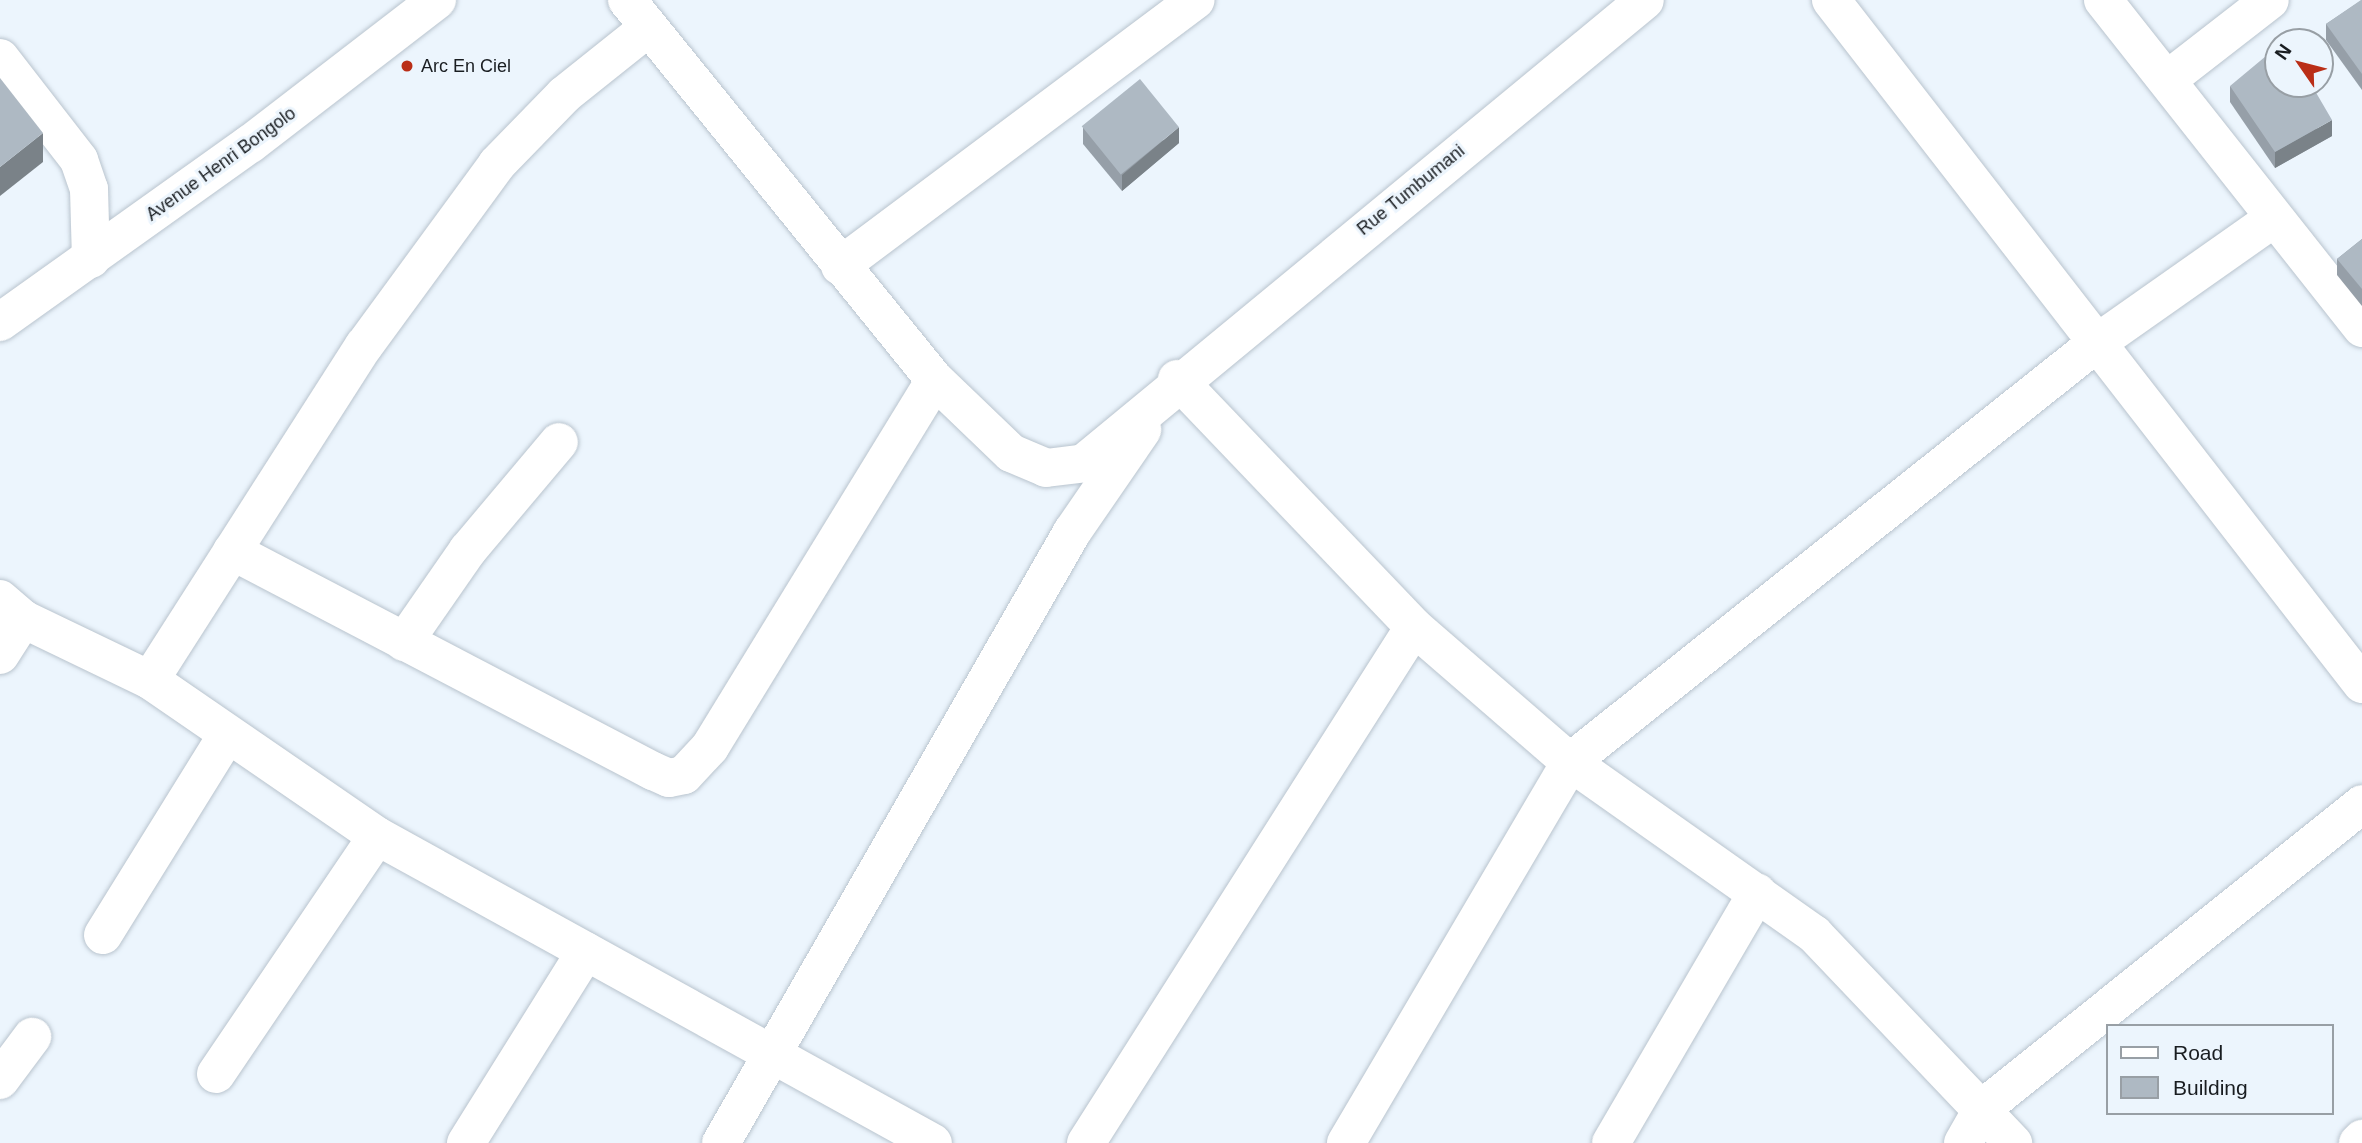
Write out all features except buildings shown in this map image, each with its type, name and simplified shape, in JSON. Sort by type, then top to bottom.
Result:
[{"type":"street","name":"Avenue Henri Bongolo","points":[[0,322],[91,259],[437,0]]},
{"type":"street","points":[[840,266],[1195,0]]},
{"type":"street","name":"Rue Tumbumani","points":[[1177,379],[1645,0]]},
{"type":"street","points":[[1830,0],[2362,684]]},
{"type":"street","points":[[2103,0],[2273,219],[2362,328]]},
{"type":"street","points":[[2167,80],[2270,0]]},
{"type":"street","points":[[150,680],[364,346],[497,164],[637,14],[935,380],[1011,453],[1046,468],[1084,463],[1177,379]]},
{"type":"street","points":[[0,58],[79,160],[89,189],[91,259]]},
{"type":"street","points":[[1346,1143],[1570,762],[2098,342],[2273,219]]},
{"type":"street","points":[[1177,379],[1414,627],[1570,762],[1814,934],[2014,1143]]},
{"type":"street","points":[[722,1143],[1072,532],[1177,379]]},
{"type":"street","points":[[232,551],[668,778],[684,775],[710,747],[935,380]]},
{"type":"street","points":[[404,642],[468,550],[559,442]]},
{"type":"street","points":[[0,655],[12,609],[150,680],[377,836],[586,951],[772,1058],[933,1143]]},
{"type":"street","points":[[1086,1143],[1414,627]]},
{"type":"street","points":[[103,935],[227,735]]},
{"type":"street","points":[[1963,1143],[1983,1108],[2362,804]]},
{"type":"street","points":[[216,1074],[377,836]]},
{"type":"street","points":[[1611,1143],[1756,893]]},
{"type":"street","points":[[466,1143],[586,951]]},
{"type":"street","points":[[0,1080],[32,1037]]},
{"type":"place","name":"Arc En Ciel","points":[[407,66]]}]
